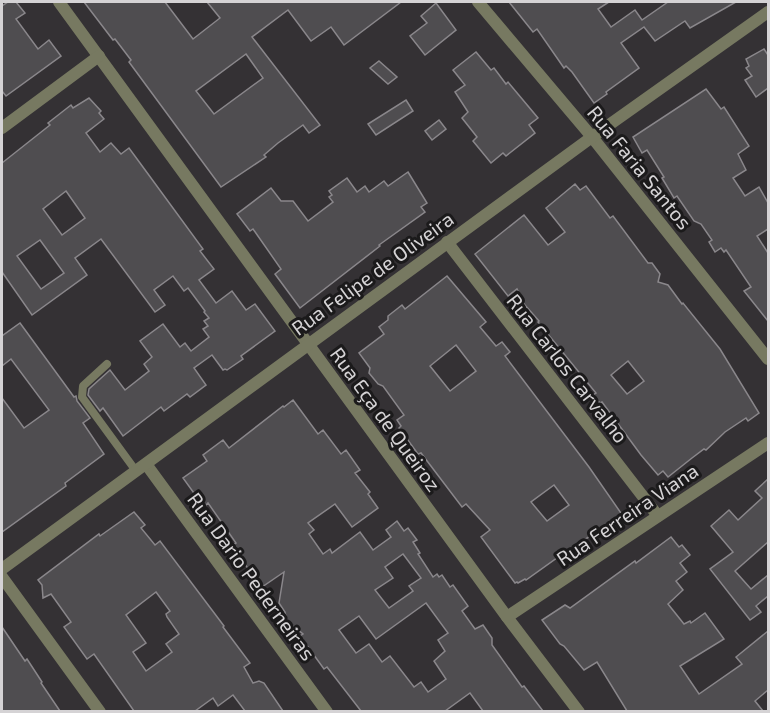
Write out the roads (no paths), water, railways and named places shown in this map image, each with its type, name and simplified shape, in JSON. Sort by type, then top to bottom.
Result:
[{"type":"street","name":"Rua Eça de Queiroz","points":[[59,2],[307,345],[576,710]]},
{"type":"street","name":"Rua Faria Santos","points":[[478,2],[592,137],[768,358]]},
{"type":"street","name":"Rua Felipe de Oliveira","points":[[2,569],[447,242],[768,12]]},
{"type":"street","points":[[2,128],[99,56]]},
{"type":"street","name":"Rua Carlos Carvalho","points":[[447,242],[658,516]]},
{"type":"street","name":"Rua Ferreira Viana","points":[[507,617],[768,443]]},
{"type":"street","name":"Rua Dario Pederneiras","points":[[141,467],[327,711]]},
{"type":"street","points":[[2,577],[100,711]]},
{"type":"lane","points":[[107,364],[83,386],[82,397],[141,467]]}]
